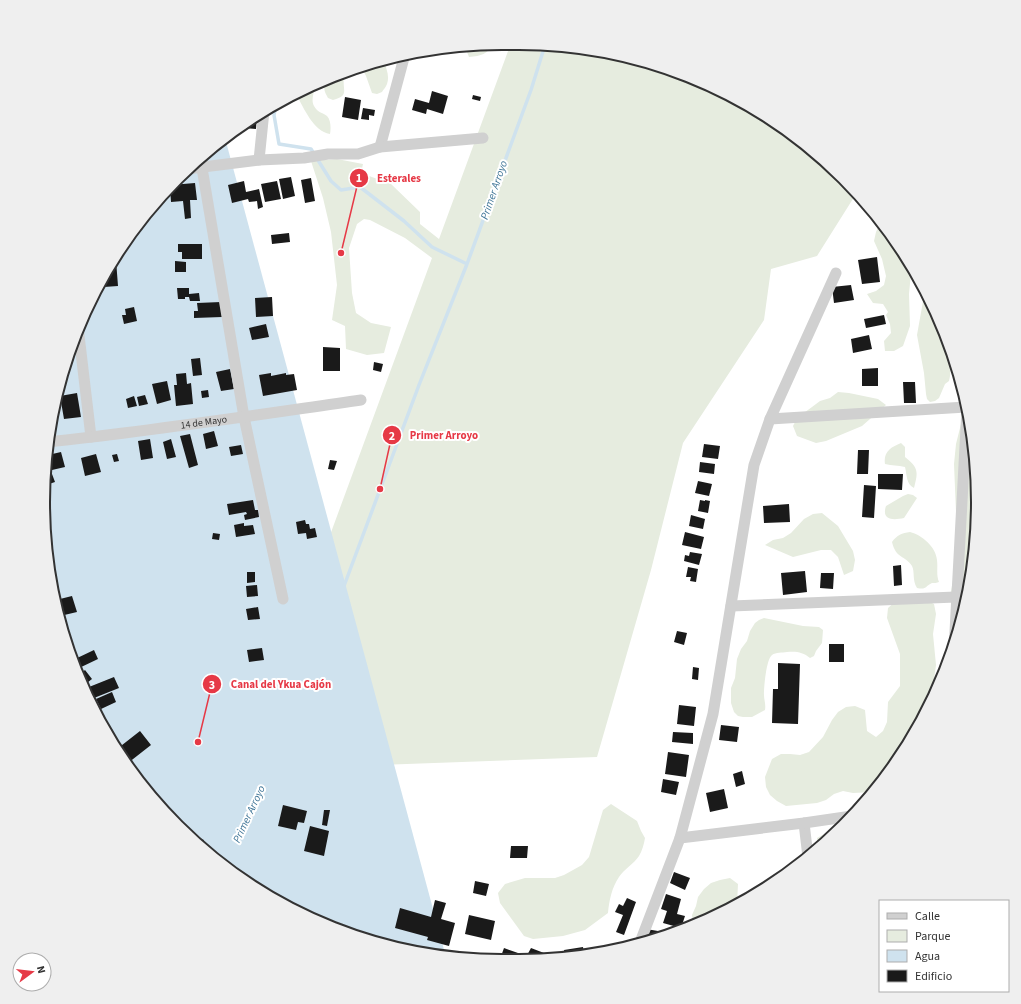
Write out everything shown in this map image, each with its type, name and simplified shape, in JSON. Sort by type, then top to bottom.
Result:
[{"type":"street","points":[[380,147],[403,61]]},
{"type":"street","points":[[259,160],[263,119]]},
{"type":"street","points":[[197,168],[259,160],[304,158],[328,154],[358,154],[380,147],[483,138]]},
{"type":"street","points":[[202,168],[244,417],[283,599]]},
{"type":"street","points":[[642,937],[680,838],[714,714],[754,465],[770,419],[836,273]]},
{"type":"street","points":[[80,341],[91,437]]},
{"type":"street","name":"14 de Mayo","points":[[54,441],[244,417],[361,400]]},
{"type":"street","points":[[770,419],[961,408]]},
{"type":"street","points":[[955,622],[965,430]]},
{"type":"street","points":[[731,606],[956,597]]},
{"type":"street","points":[[680,838],[843,817]]},
{"type":"street","points":[[804,823],[807,850]]},
{"type":"green space","points":[[488,50],[484,54],[469,57],[467,52]]},
{"type":"green space","points":[[508,50],[549,51],[607,59],[636,65],[692,84],[745,111],[770,126],[817,162],[854,198],[817,256],[771,269],[764,320],[683,443],[651,570],[597,757],[298,768],[252,879],[227,861],[319,565],[432,258],[405,238],[370,220],[364,219],[357,224],[349,248],[352,293],[356,313],[371,323],[391,327],[384,353],[367,355],[346,349],[345,326],[332,320],[337,285],[331,232],[323,198],[311,161],[337,159],[363,164],[361,173],[391,184],[420,212],[420,224],[439,239]]},
{"type":"green space","points":[[385,65],[388,81],[382,92],[377,94],[372,93],[364,72]]},
{"type":"green space","points":[[344,79],[344,92],[342,97],[333,100],[328,98],[324,88],[329,84]]},
{"type":"green space","points":[[314,91],[314,106],[317,110],[327,116],[331,130],[330,134],[324,132],[314,124],[299,99]]},
{"type":"green space","points":[[878,227],[911,277],[909,294],[910,326],[903,346],[894,351],[885,351],[884,341],[891,333],[890,324],[886,315],[888,312],[883,304],[873,303],[867,294],[876,291],[884,285],[886,276],[882,259],[874,241]]},
{"type":"green space","points":[[923,300],[937,329],[950,367],[949,381],[945,384],[939,398],[935,401],[930,402],[927,399],[917,335]]},
{"type":"green space","points":[[838,392],[878,399],[886,405],[862,426],[826,441],[816,443],[797,436],[793,426],[797,418],[820,401],[830,398]]},
{"type":"green space","points":[[961,409],[967,443],[971,502],[967,561],[954,626],[950,596],[956,565],[957,536],[954,464],[956,444],[961,424]]},
{"type":"green space","points":[[901,443],[905,447],[905,457],[915,467],[917,474],[914,488],[908,482],[905,467],[885,464],[885,456],[888,450]]},
{"type":"green space","points":[[908,494],[917,498],[904,518],[893,519],[887,517],[885,514],[886,506]]},
{"type":"green space","points":[[822,513],[838,526],[853,551],[855,560],[853,571],[844,575],[838,557],[831,550],[821,550],[793,557],[765,545],[791,533],[804,519],[813,514]]},
{"type":"green space","points":[[910,532],[928,542],[934,551],[936,555],[939,582],[932,583],[924,588],[917,588],[912,566],[898,554],[892,542],[900,535]]},
{"type":"green space","points":[[915,595],[934,604],[936,614],[933,634],[936,665],[934,682],[910,728],[895,753],[865,792],[853,793],[843,791],[817,803],[786,806],[777,801],[770,795],[766,787],[765,777],[772,759],[781,754],[800,755],[809,752],[823,737],[838,712],[846,707],[855,706],[865,710],[867,731],[876,737],[883,731],[887,722],[888,702],[900,686],[900,654],[887,618],[888,608],[896,601]]},
{"type":"green space","points":[[764,618],[803,626],[819,627],[823,630],[822,643],[814,656],[810,658],[805,654],[796,652],[777,653],[772,655],[768,662],[765,680],[765,710],[752,717],[738,716],[734,712],[731,703],[731,688],[735,678],[737,659],[755,623]]},
{"type":"green space","points":[[611,804],[637,821],[645,838],[639,856],[621,874],[614,885],[608,913],[585,930],[563,936],[533,939],[524,936],[500,903],[498,893],[505,884],[525,878],[555,878],[564,875],[582,865],[589,857],[603,810]]},
{"type":"green space","points":[[827,833],[817,842],[817,838]]},
{"type":"green space","points":[[730,878],[738,884],[737,897],[692,920],[692,915],[698,897],[711,883]]},
{"type":"water","points":[[226,143],[444,950],[385,939],[329,920],[276,893],[251,878],[204,842],[182,822],[162,800],[126,753],[97,702],[84,675],[65,619],[54,561],[51,532],[51,472],[59,414],[65,385],[74,357],[84,329],[97,302],[126,251],[143,227],[182,182]]},
{"type":"building","points":[[432,91],[448,96],[443,114],[427,109],[426,114],[412,110],[415,99],[429,103]]},
{"type":"building","points":[[473,95],[481,97],[480,101],[472,99]]},
{"type":"building","points":[[345,97],[361,100],[358,120],[342,117]]},
{"type":"building","points":[[363,108],[375,110],[374,116],[369,115],[369,120],[361,119]]},
{"type":"building","points":[[256,123],[256,129],[248,128]]},
{"type":"building","points":[[291,177],[295,196],[283,199],[279,179]]},
{"type":"building","points":[[311,178],[315,201],[305,203],[301,180]]},
{"type":"building","points":[[244,181],[246,192],[259,189],[263,207],[258,209],[257,201],[249,202],[248,199],[232,203],[228,185]]},
{"type":"building","points":[[277,181],[281,199],[265,202],[261,184]]},
{"type":"building","points":[[195,183],[197,200],[190,200],[191,218],[185,219],[183,201],[171,202],[171,195],[180,184]]},
{"type":"building","points":[[289,233],[290,242],[272,244],[271,235]]},
{"type":"building","points":[[178,244],[202,244],[202,259],[182,259],[182,252],[178,252]]},
{"type":"building","points":[[877,257],[880,282],[862,284],[858,260]]},
{"type":"building","points":[[175,261],[186,262],[186,272],[175,272]]},
{"type":"building","points":[[117,267],[118,286],[105,287]]},
{"type":"building","points":[[851,285],[854,300],[834,303],[832,287]]},
{"type":"building","points":[[177,288],[189,288],[189,294],[199,293],[200,301],[190,301],[189,297],[185,297],[185,299],[178,299]]},
{"type":"building","points":[[272,297],[273,316],[256,317],[255,298]]},
{"type":"building","points":[[221,302],[222,317],[194,318],[194,311],[198,311],[197,303]]},
{"type":"building","points":[[134,307],[137,321],[124,324],[122,315],[126,315],[125,309]]},
{"type":"building","points":[[884,315],[886,324],[866,328],[864,319]]},
{"type":"building","points":[[266,324],[269,337],[252,340],[249,328]]},
{"type":"building","points":[[869,335],[872,349],[853,353],[851,339]]},
{"type":"building","points":[[323,347],[340,348],[340,371],[323,371]]},
{"type":"building","points":[[200,358],[202,375],[193,376],[191,359]]},
{"type":"building","points":[[374,362],[383,364],[381,372],[373,370]]},
{"type":"building","points":[[878,368],[878,386],[862,386],[862,369]]},
{"type":"building","points":[[230,369],[234,389],[221,391],[216,372]]},
{"type":"building","points":[[186,373],[187,384],[191,383],[193,404],[176,406],[174,385],[177,385],[176,374]]},
{"type":"building","points":[[271,373],[271,376],[286,373],[286,375],[294,374],[297,390],[263,396],[259,375]]},
{"type":"building","points":[[167,381],[171,400],[157,404],[152,384]]},
{"type":"building","points":[[903,382],[915,382],[916,403],[904,403]]},
{"type":"building","points":[[208,390],[209,397],[202,398],[201,391]]},
{"type":"building","points":[[77,393],[81,417],[64,419],[61,403],[63,396]]},
{"type":"building","points":[[145,395],[148,404],[139,406],[137,397]]},
{"type":"building","points":[[134,396],[137,406],[128,408],[126,399]]},
{"type":"building","points":[[214,431],[218,446],[206,449],[203,434]]},
{"type":"building","points":[[190,434],[198,465],[189,468],[180,436]]},
{"type":"building","points":[[150,439],[153,458],[141,460],[138,441]]},
{"type":"building","points":[[171,439],[176,457],[167,459],[163,442]]},
{"type":"building","points":[[704,444],[720,446],[718,459],[702,457]]},
{"type":"building","points":[[241,445],[243,454],[231,456],[229,447]]},
{"type":"building","points":[[858,450],[869,450],[868,474],[857,474]]},
{"type":"building","points":[[61,452],[65,467],[52,470],[53,454]]},
{"type":"building","points":[[96,454],[101,472],[85,476],[81,458]]},
{"type":"building","points":[[117,454],[119,461],[114,462],[112,455]]},
{"type":"building","points":[[330,460],[337,461],[334,470],[328,469]]},
{"type":"building","points":[[700,462],[715,464],[714,474],[699,472]]},
{"type":"building","points":[[51,471],[55,482],[51,483]]},
{"type":"building","points":[[878,474],[903,474],[902,490],[878,489]]},
{"type":"building","points":[[698,481],[712,484],[709,496],[695,493]]},
{"type":"building","points":[[864,485],[876,486],[874,518],[862,517]]},
{"type":"building","points":[[253,500],[255,510],[258,510],[259,517],[245,520],[244,515],[247,514],[246,512],[229,515],[227,504]]},
{"type":"building","points":[[700,500],[710,501],[708,513],[698,511]]},
{"type":"building","points":[[789,504],[790,522],[764,523],[763,506]]},
{"type":"building","points":[[691,515],[705,519],[703,529],[689,526]]},
{"type":"building","points":[[305,520],[306,524],[309,524],[310,529],[315,528],[317,537],[307,539],[306,533],[298,534],[296,522]]},
{"type":"building","points":[[244,523],[244,526],[253,525],[255,534],[236,537],[234,525]]},
{"type":"building","points":[[685,532],[704,537],[701,549],[682,545]]},
{"type":"building","points":[[213,533],[220,534],[219,540],[212,539]]},
{"type":"building","points":[[690,552],[702,554],[699,565],[684,561],[685,555],[689,556]]},
{"type":"building","points":[[901,565],[902,585],[894,586],[893,566]]},
{"type":"building","points":[[688,567],[698,569],[696,582],[690,581],[691,577],[686,577]]},
{"type":"building","points":[[805,571],[807,592],[783,595],[781,573]]},
{"type":"building","points":[[247,572],[255,572],[255,582],[247,583]]},
{"type":"building","points":[[821,573],[834,573],[833,589],[820,588]]},
{"type":"building","points":[[257,585],[258,596],[247,597],[246,586]]},
{"type":"building","points":[[72,596],[77,612],[64,615],[61,599]]},
{"type":"building","points":[[258,607],[260,619],[248,620],[246,609]]},
{"type":"building","points":[[677,631],[687,633],[684,645],[674,642]]},
{"type":"building","points":[[829,644],[844,644],[844,662],[829,662]]},
{"type":"building","points":[[262,648],[264,660],[249,662],[247,650]]},
{"type":"building","points":[[94,650],[98,659],[81,667],[78,658]]},
{"type":"building","points":[[778,663],[800,664],[798,724],[772,723],[773,689],[778,689]]},
{"type":"building","points":[[693,667],[699,668],[698,680],[692,679]]},
{"type":"building","points":[[85,670],[92,679],[88,682],[84,675],[83,672]]},
{"type":"building","points":[[114,677],[119,688],[95,698],[90,687]]},
{"type":"building","points":[[112,692],[116,702],[101,709],[96,699]]},
{"type":"building","points":[[679,705],[696,707],[694,726],[677,724]]},
{"type":"building","points":[[721,725],[739,727],[737,742],[719,740]]},
{"type":"building","points":[[140,731],[151,745],[131,760],[121,745]]},
{"type":"building","points":[[673,732],[693,733],[693,744],[672,742]]},
{"type":"building","points":[[668,752],[689,755],[686,777],[665,774]]},
{"type":"building","points":[[742,771],[745,784],[736,787],[733,774]]},
{"type":"building","points":[[663,779],[679,782],[676,795],[661,792]]},
{"type":"building","points":[[724,789],[728,808],[710,812],[706,793]]},
{"type":"building","points":[[283,805],[307,811],[304,823],[298,822],[296,830],[278,826]]},
{"type":"building","points":[[324,810],[330,810],[327,826],[322,825]]},
{"type":"building","points":[[310,826],[329,831],[324,856],[304,851]]},
{"type":"building","points":[[511,846],[528,846],[527,858],[510,858]]},
{"type":"building","points":[[674,872],[690,878],[685,890],[670,883]]},
{"type":"building","points":[[475,881],[489,884],[486,896],[473,893]]},
{"type":"building","points":[[666,894],[681,899],[677,914],[685,916],[683,923],[675,926],[663,923],[667,911],[661,909]]},
{"type":"building","points":[[627,898],[636,902],[624,935],[616,932],[623,915],[615,912],[619,904],[623,906]]},
{"type":"building","points":[[435,900],[446,903],[441,919],[455,923],[449,946],[427,940],[428,937],[395,928],[400,908],[431,917]]},
{"type":"building","points":[[469,915],[495,921],[491,940],[465,934]]},
{"type":"building","points":[[646,929],[660,931],[643,937]]},
{"type":"building","points":[[583,947],[583,949],[564,951],[564,950]]},
{"type":"building","points":[[504,948],[518,953],[518,954],[502,954]]},
{"type":"building","points":[[531,948],[544,953],[544,953],[528,954]]},
{"type":"waterway","name":"Primer Arroyo","points":[[344,586],[419,385],[467,264],[531,90],[543,51]]},
{"type":"waterway","points":[[275,112],[279,144],[311,149],[331,181],[341,190],[360,187],[404,221],[432,247],[467,264]]},
{"type":"place","name":"Esterales","points":[[341,253]]},
{"type":"place","name":"Primer Arroyo","points":[[380,489]]},
{"type":"place","name":"Canal del Ykua Cajón","points":[[198,742]]}]
